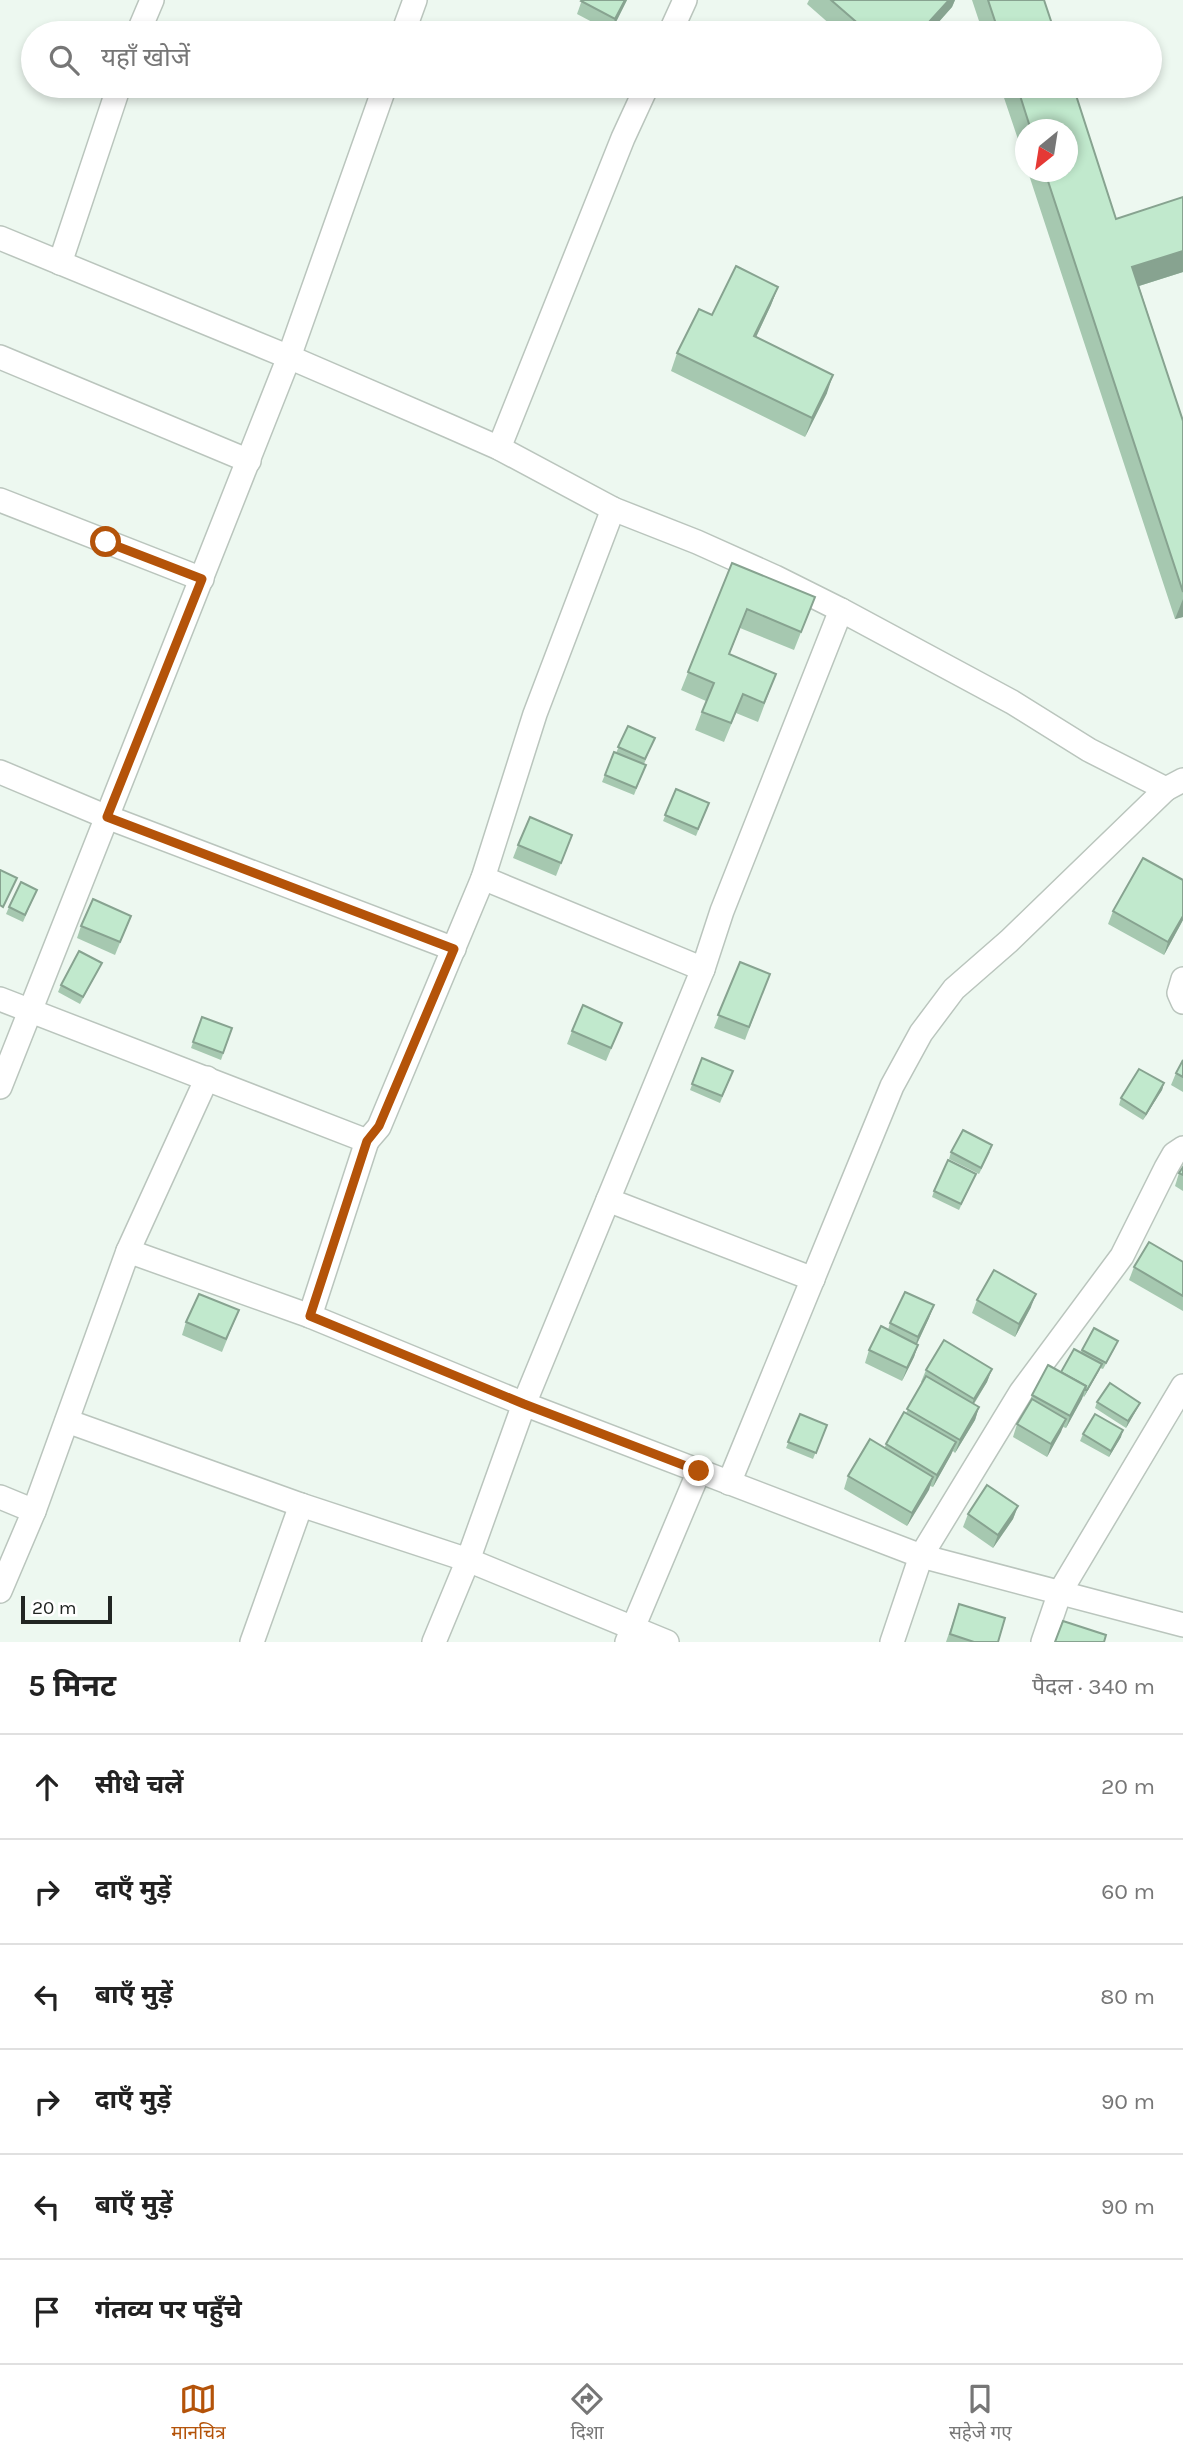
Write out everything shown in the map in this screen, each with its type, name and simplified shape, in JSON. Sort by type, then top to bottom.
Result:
[{"type":"street","points":[[143,21],[152,0]]},
{"type":"street","points":[[407,21],[415,0]]},
{"type":"street","points":[[675,21],[685,0]]},
{"type":"street","points":[[60,263],[115,98]]},
{"type":"street","points":[[0,1087],[289,357],[381,98]]},
{"type":"street","points":[[499,448],[641,98]]},
{"type":"street","points":[[0,238],[289,357],[499,448],[613,509],[719,552],[841,610],[1012,702],[1089,750],[1175,784],[1009,941],[954,989],[921,1033],[892,1086],[729,1483]]},
{"type":"street","points":[[0,357],[248,461]]},
{"type":"street","points":[[0,500],[202,579]]},
{"type":"street","points":[[310,1316],[367,1141],[379,1126],[483,878],[535,714],[613,509]]},
{"type":"street","points":[[434,1642],[468,1560],[524,1404],[702,969],[722,911],[841,610]]},
{"type":"street","points":[[0,772],[107,817],[454,949]]},
{"type":"street","points":[[483,878],[702,969]]},
{"type":"street","points":[[1183,979],[1179,993],[1183,1002]]},
{"type":"street","points":[[0,999],[367,1141]]},
{"type":"street","points":[[0,1591],[34,1511],[128,1251],[207,1078]]},
{"type":"street","points":[[892,1642],[921,1556],[1021,1392],[1122,1255],[1166,1168],[1174,1154],[1183,1148]]},
{"type":"street","points":[[608,1199],[813,1279]]},
{"type":"street","points":[[128,1251],[310,1316],[524,1404],[921,1556],[1179,1625]]},
{"type":"street","points":[[1042,1642],[1060,1592],[1183,1386]]},
{"type":"street","points":[[66,1421],[301,1505],[468,1560],[630,1635],[667,1642]]},
{"type":"street","points":[[630,1635],[699,1471]]},
{"type":"street","points":[[0,1497],[34,1511]]},
{"type":"street","points":[[252,1642],[301,1505]]},
{"type":"building","points":[[582,0],[625,0],[615,19]]},
{"type":"building","points":[[831,0],[949,0],[930,21],[855,21]]},
{"type":"building","points":[[988,0],[1044,0],[1051,21],[995,21]]},
{"type":"building","points":[[1021,98],[1077,98],[1116,219],[1183,197],[1183,251],[1132,267],[1183,421],[1183,592],[1048,182],[1078,182],[1078,119],[1028,119]]},
{"type":"building","points":[[736,266],[778,287],[754,336],[833,375],[812,418],[677,353],[699,309],[712,315]]},
{"type":"building","points":[[732,563],[815,597],[801,632],[747,609],[729,654],[776,674],[764,703],[743,694],[731,723],[702,712],[714,683],[688,672]]},
{"type":"building","points":[[628,726],[655,738],[645,759],[618,747]]},
{"type":"building","points":[[614,752],[646,765],[636,788],[605,775]]},
{"type":"building","points":[[676,789],[709,803],[698,829],[665,815]]},
{"type":"building","points":[[530,817],[572,835],[561,863],[518,845]]},
{"type":"building","points":[[1143,858],[1183,880],[1183,916],[1168,942],[1113,911]]},
{"type":"building","points":[[0,870],[17,878],[3,907],[0,905]]},
{"type":"building","points":[[21,882],[37,890],[25,915],[9,907]]},
{"type":"building","points":[[93,899],[131,916],[120,942],[81,926]]},
{"type":"building","points":[[79,951],[102,963],[83,997],[61,985]]},
{"type":"building","points":[[740,962],[770,974],[749,1027],[718,1015]]},
{"type":"building","points":[[583,1005],[622,1023],[611,1048],[572,1031]]},
{"type":"building","points":[[202,1017],[232,1028],[223,1053],[193,1042]]},
{"type":"building","points":[[702,1058],[733,1071],[722,1096],[692,1084]]},
{"type":"building","points":[[1183,1060],[1183,1077],[1176,1073]]},
{"type":"building","points":[[1139,1069],[1164,1083],[1146,1114],[1121,1098]]},
{"type":"building","points":[[963,1130],[992,1145],[981,1168],[951,1152]]},
{"type":"building","points":[[948,1160],[976,1174],[961,1204],[934,1191]]},
{"type":"building","points":[[1149,1242],[1183,1262],[1183,1296],[1134,1267]]},
{"type":"building","points":[[994,1270],[1036,1294],[1019,1324],[977,1300]]},
{"type":"building","points":[[905,1292],[934,1305],[918,1337],[890,1323]]},
{"type":"building","points":[[199,1294],[239,1310],[226,1339],[186,1322]]},
{"type":"building","points":[[881,1326],[918,1345],[907,1368],[869,1350]]},
{"type":"building","points":[[1094,1328],[1118,1341],[1106,1363],[1082,1350]]},
{"type":"building","points":[[944,1340],[992,1369],[974,1399],[926,1370]]},
{"type":"building","points":[[1074,1349],[1102,1364],[1087,1390],[1086,1386],[1061,1372]]},
{"type":"building","points":[[1048,1365],[1086,1386],[1070,1416],[1032,1395]]},
{"type":"building","points":[[926,1376],[979,1407],[960,1440],[907,1409]]},
{"type":"building","points":[[1110,1383],[1140,1403],[1128,1421],[1097,1402]]},
{"type":"building","points":[[1032,1399],[1066,1419],[1051,1444],[1017,1424]]},
{"type":"building","points":[[904,1412],[956,1442],[937,1475],[886,1444]]},
{"type":"building","points":[[800,1414],[827,1425],[816,1453],[788,1442]]},
{"type":"building","points":[[1095,1414],[1123,1430],[1111,1451],[1083,1434]]},
{"type":"building","points":[[870,1439],[933,1477],[912,1513],[848,1476]]},
{"type":"building","points":[[987,1485],[1018,1506],[998,1535],[968,1514]]},
{"type":"building","points":[[959,1604],[1005,1618],[998,1642],[974,1642],[950,1634]]},
{"type":"building","points":[[1063,1621],[1106,1635],[1104,1642],[1055,1642]]},
{"type":"route","points":[[106,542],[202,579],[107,817],[454,949],[379,1126],[367,1141],[310,1316],[524,1404],[699,1471]]}]
